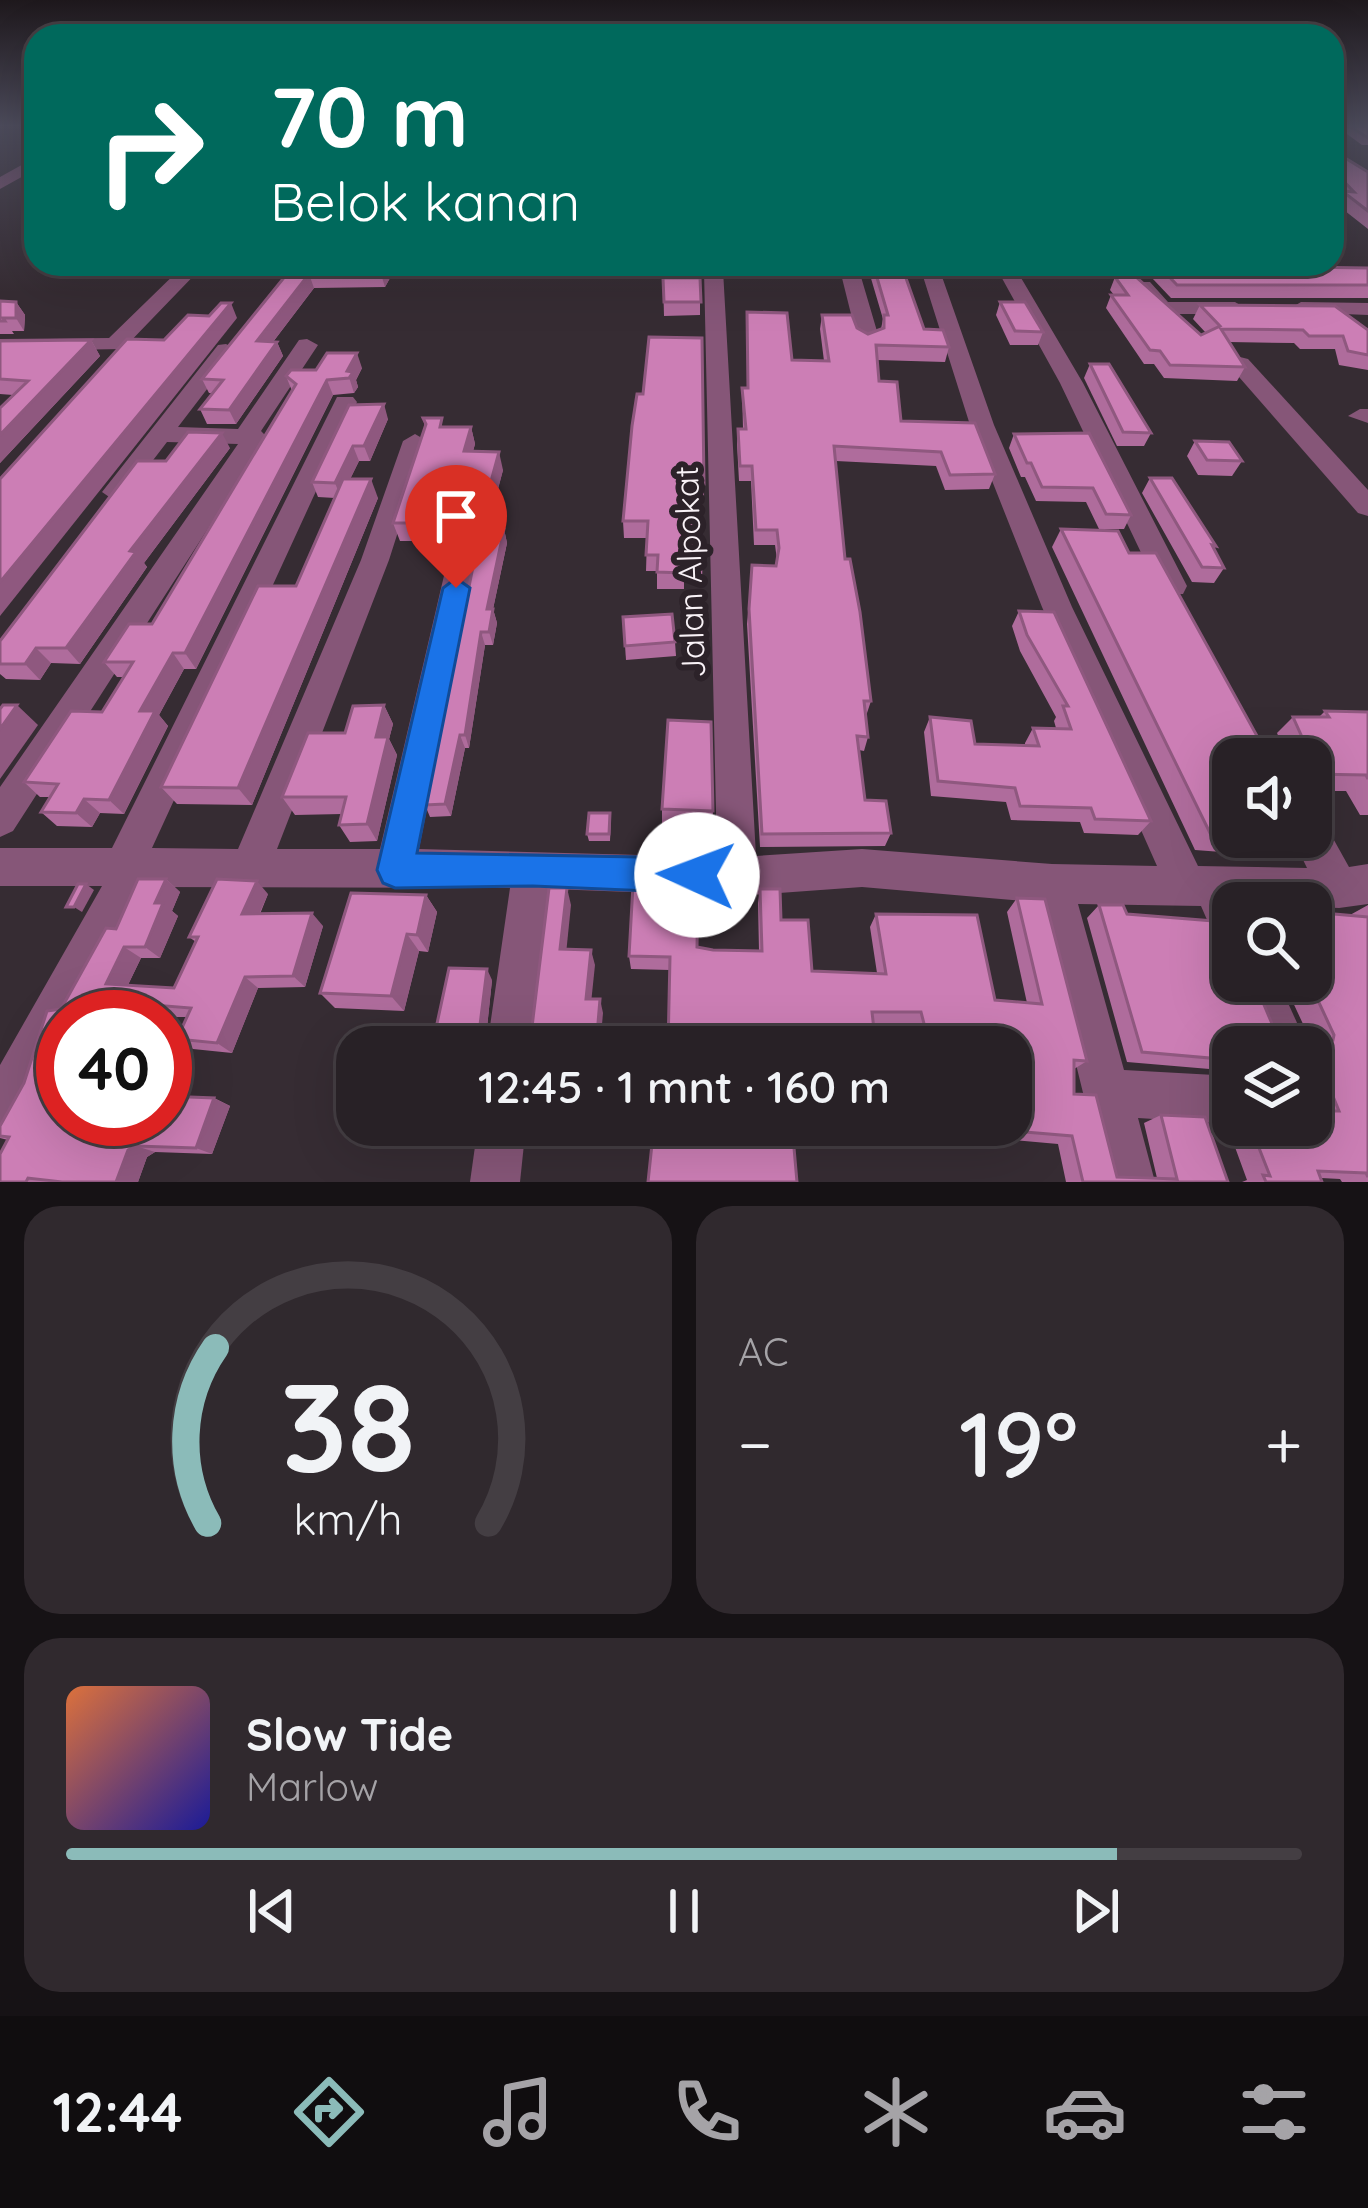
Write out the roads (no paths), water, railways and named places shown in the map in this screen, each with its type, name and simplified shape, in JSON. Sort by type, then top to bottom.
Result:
[{"type":"street","points":[[0,364],[10,346],[114,354],[185,276]]},
{"type":"street","name":"Jalan Alpokat","points":[[713,276],[737,877]]},
{"type":"street","points":[[851,276],[868,338]]},
{"type":"street","points":[[932,276],[982,425],[1057,607],[1212,902]]},
{"type":"street","points":[[1011,276],[1047,331],[1099,446],[1184,607]]},
{"type":"street","points":[[1134,276],[1171,316],[1259,308],[1368,309]]},
{"type":"street","points":[[1334,309],[1365,338]]},
{"type":"street","points":[[93,522],[241,332]]},
{"type":"street","points":[[247,434],[308,345]]},
{"type":"street","points":[[1240,364],[1368,507]]},
{"type":"street","points":[[0,1111],[130,866],[345,402]]},
{"type":"street","points":[[0,819],[255,437],[159,434]]},
{"type":"street","points":[[251,865],[375,560],[415,441]]},
{"type":"street","points":[[395,870],[464,550]]},
{"type":"street","points":[[1329,858],[1354,886]]},
{"type":"street","points":[[2,871],[251,865],[737,877],[862,868],[1052,884],[1354,886]]},
{"type":"street","points":[[514,1026],[533,869]]},
{"type":"street","points":[[1052,884],[1130,1182]]},
{"type":"street","points":[[1106,1093],[1212,1099]]},
{"type":"street","points":[[495,1182],[499,1146]]}]
